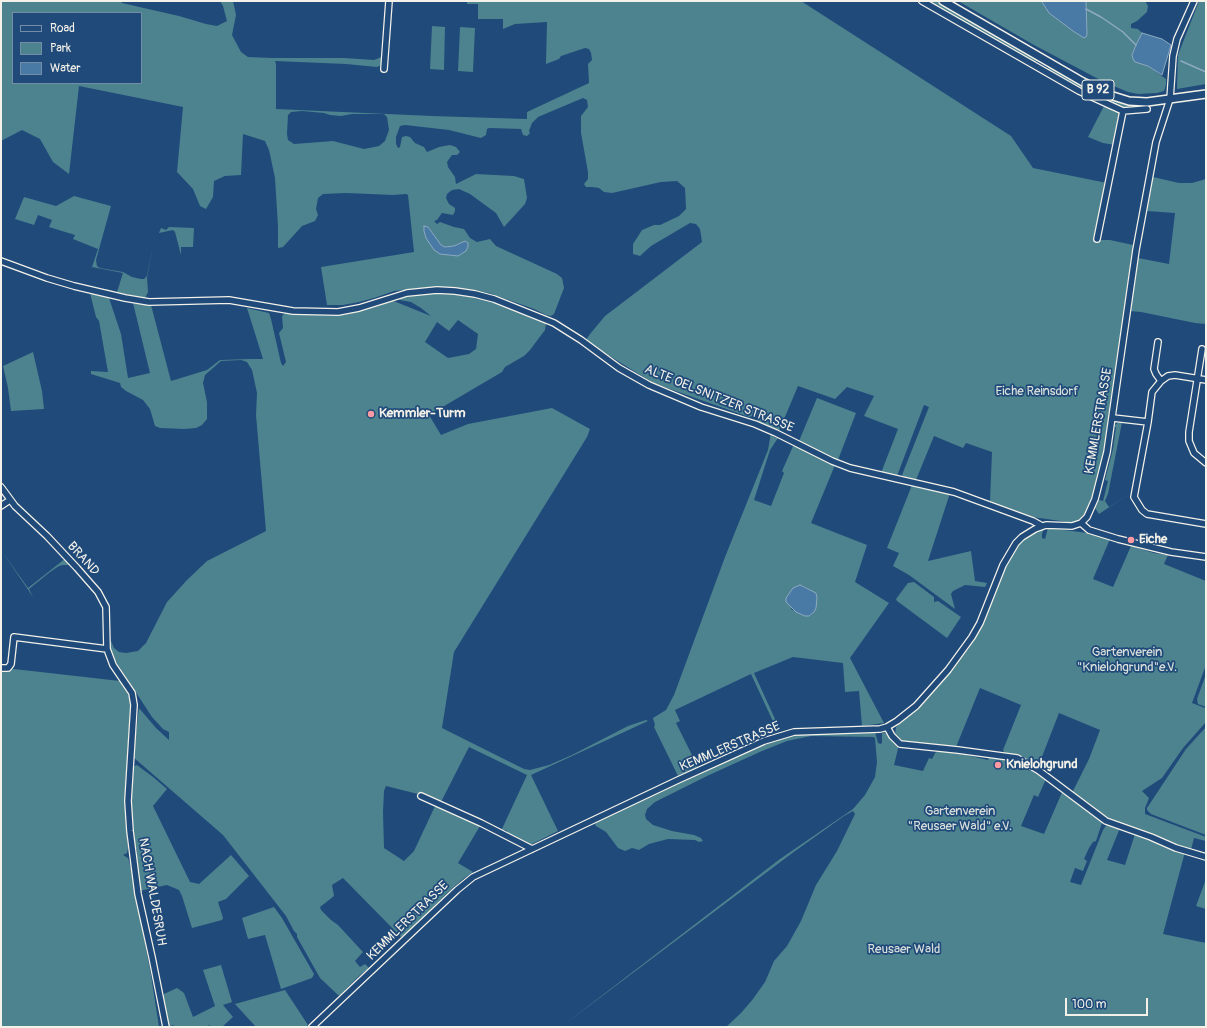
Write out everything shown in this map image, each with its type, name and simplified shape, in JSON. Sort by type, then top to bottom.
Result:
[{"type":"main road","name":"B 92","points":[[943,1],[1083,82],[1113,96],[1129,101],[1147,102],[1206,94]]},
{"type":"street","points":[[384,69],[389,1]]},
{"type":"street","points":[[922,1],[1094,98],[1123,111],[1147,109]]},
{"type":"street","name":"KEMMLERSTRASSE","points":[[312,1027],[457,890],[473,877],[678,780],[771,739],[794,732],[887,727],[898,721],[916,706],[962,652],[980,623],[1003,565],[1010,552],[1022,538],[1035,528],[1054,525],[1072,526],[1080,523],[1087,517],[1095,499],[1107,452],[1113,418],[1126,315],[1149,173],[1156,142],[1170,99],[1173,56],[1177,39],[1194,1]]},
{"type":"street","points":[[1043,69],[1045,60]]},
{"type":"street","points":[[1097,239],[1123,111]]},
{"type":"street","name":"ALTE OELSNITZER STRASSE","points":[[1,262],[74,286],[149,302],[229,300],[293,311],[338,312],[381,302],[406,293],[437,290],[455,291],[494,299],[528,312],[565,330],[619,368],[649,385],[694,404],[755,424],[832,461],[850,468],[954,492],[1033,521],[1042,526]]},
{"type":"street","points":[[1158,342],[1154,369],[1161,381]]},
{"type":"street","points":[[1202,349],[1189,432],[1189,442],[1194,453],[1206,463]]},
{"type":"street","points":[[1206,380],[1175,375],[1168,376],[1161,381],[1152,392],[1134,497],[1137,504],[1147,514],[1206,524]]},
{"type":"street","points":[[1113,418],[1148,422]]},
{"type":"street","name":"BRAND","points":[[1,487],[10,500],[61,550],[98,592],[106,607],[106,649],[114,665],[132,693]]},
{"type":"street","points":[[1,506],[10,500]]},
{"type":"street","points":[[1080,523],[1089,530],[1118,539],[1171,552],[1206,557]]},
{"type":"street","points":[[1,668],[8,668],[11,664],[14,637],[106,649]]},
{"type":"street","name":"NACH WALDESRUH","points":[[132,693],[134,705],[128,801],[134,863],[138,894],[166,1027]]},
{"type":"street","points":[[887,727],[892,736],[900,744],[1017,758],[1038,770],[1106,821],[1151,837],[1176,848],[1206,857]]},
{"type":"street","points":[[421,796],[481,823],[532,849]]},
{"type":"green space","name":"Eiche Reinsdorf","points":[[1,1],[120,1],[122,3],[217,26],[227,21],[220,1],[233,1],[236,15],[232,35],[241,52],[248,57],[344,58],[374,60],[384,56],[383,64],[377,67],[275,61],[276,109],[527,119],[527,112],[589,83],[588,64],[592,60],[589,49],[585,48],[561,56],[559,59],[546,64],[547,22],[515,24],[503,29],[503,19],[478,19],[478,4],[467,4],[467,1],[801,1],[1011,136],[1033,168],[1107,183],[1094,240],[1110,240],[1133,245],[1105,449],[1097,483],[1090,504],[1085,514],[1080,519],[1075,522],[1068,522],[1032,517],[996,504],[990,501],[992,452],[966,443],[963,448],[934,436],[916,480],[905,478],[902,475],[929,407],[924,405],[897,476],[881,473],[898,429],[864,416],[874,396],[847,387],[835,399],[798,386],[779,431],[758,423],[758,414],[749,417],[653,383],[586,340],[605,316],[702,242],[700,229],[696,224],[690,223],[651,246],[640,256],[633,254],[633,244],[642,230],[654,225],[660,225],[679,216],[686,209],[685,188],[677,181],[661,182],[612,193],[604,192],[599,188],[586,187],[584,184],[588,179],[588,172],[581,133],[581,116],[588,107],[587,100],[583,98],[538,117],[532,123],[529,131],[530,133],[527,136],[523,135],[521,129],[489,128],[487,129],[486,135],[481,138],[449,130],[405,125],[400,126],[396,137],[396,144],[398,148],[400,147],[402,137],[406,136],[410,137],[415,143],[424,147],[427,152],[439,147],[450,145],[456,147],[460,152],[457,155],[452,155],[447,162],[448,167],[455,177],[456,184],[476,174],[514,176],[524,179],[527,198],[525,204],[504,227],[496,213],[470,194],[459,189],[452,190],[447,194],[446,198],[449,204],[455,208],[453,215],[442,213],[437,220],[434,221],[437,224],[440,222],[464,229],[470,238],[477,242],[490,239],[496,246],[557,274],[562,278],[564,288],[554,314],[551,316],[489,293],[457,288],[436,287],[394,291],[359,302],[343,305],[327,305],[321,267],[414,252],[408,195],[346,193],[323,194],[318,198],[316,209],[318,215],[315,221],[302,226],[283,247],[278,248],[275,178],[269,150],[265,141],[243,134],[241,175],[225,176],[214,181],[213,197],[206,209],[200,206],[193,189],[177,172],[183,107],[79,86],[69,174],[53,162],[40,139],[22,130],[1,141]],"holes":[[[302,111],[341,116],[352,114],[384,114],[387,117],[389,130],[385,141],[379,146],[364,149],[333,141],[294,144],[288,140],[288,115],[291,112]],[[428,227],[441,245],[445,247],[454,246],[462,242],[452,256],[424,231]]]},
{"type":"green space","points":[[924,1],[936,1],[1039,60],[1035,62],[1028,60]]},
{"type":"green space","points":[[958,1],[1042,1],[1049,13],[1073,31],[1084,37],[1087,34],[1086,1],[1145,1],[1148,6],[1147,12],[1131,24],[1131,28],[1138,29],[1142,33],[1132,55],[1136,62],[1148,66],[1166,79],[1164,91],[1138,94],[1128,92],[1104,82],[1034,45]]},
{"type":"green space","points":[[1199,1],[1206,1],[1206,84],[1177,89],[1178,55]]},
{"type":"green space","points":[[432,26],[445,27],[444,70],[430,69]]},
{"type":"green space","points":[[460,27],[475,28],[473,72],[458,71]]},
{"type":"green space","points":[[1050,66],[1106,98],[1129,105],[1144,107],[1122,109],[1098,99],[1049,70],[1048,67]]},
{"type":"green space","points":[[1104,106],[1119,112],[1120,117],[1115,145],[1103,143],[1088,137]]},
{"type":"green space","points":[[1153,177],[1179,183],[1192,183],[1206,179],[1206,324],[1130,311],[1138,258],[1169,264],[1175,213],[1147,211]]},
{"type":"green space","points":[[74,196],[111,206],[96,260],[97,266],[100,268],[123,272],[132,277],[144,279],[147,276],[154,240],[147,278],[148,292],[145,298],[106,291],[106,289],[117,292],[123,273],[92,267],[98,249],[73,239],[75,235],[49,227],[52,220],[38,215],[34,225],[15,219],[24,197],[56,206]]},
{"type":"green space","points":[[169,227],[194,228],[193,247],[181,247],[181,255],[175,232],[173,230],[159,233],[161,228],[166,230]]},
{"type":"green space","points":[[429,291],[461,294],[491,300],[544,321],[546,324],[545,330],[524,356],[505,367],[502,372],[429,415],[441,435],[468,424],[552,408],[590,429],[587,437],[454,652],[442,728],[524,769],[530,770],[549,765],[572,755],[628,726],[646,720],[648,721],[531,775],[558,831],[530,845],[508,835],[507,831],[505,830],[501,831],[527,775],[469,747],[441,802],[421,794],[386,786],[384,791],[383,812],[384,848],[404,861],[414,851],[436,804],[457,814],[457,816],[463,819],[480,826],[458,863],[473,872],[447,893],[412,929],[401,937],[343,878],[332,885],[334,896],[320,907],[321,910],[338,925],[363,952],[355,961],[360,967],[365,964],[369,968],[340,995],[338,995],[320,978],[286,916],[223,835],[133,757],[139,708],[156,728],[169,740],[169,732],[163,729],[152,717],[116,662],[110,650],[111,641],[114,648],[119,652],[126,653],[138,651],[146,643],[167,602],[207,561],[266,531],[256,415],[257,393],[252,370],[247,362],[241,360],[221,361],[205,375],[203,383],[207,402],[207,419],[202,425],[196,428],[184,429],[160,428],[155,426],[150,409],[143,400],[126,391],[121,387],[120,383],[91,374],[91,371],[108,372],[99,321],[96,317],[90,293],[109,298],[121,334],[128,378],[150,373],[133,303],[151,305],[171,381],[207,370],[220,360],[263,359],[247,308],[269,313],[283,366],[286,362],[279,333],[283,328],[282,316],[285,313],[337,316],[381,305],[391,300],[431,316],[411,302],[400,300],[398,297]],"holes":[[[458,320],[478,334],[476,349],[469,354],[448,358],[425,342],[437,322],[449,331]]]},
{"type":"green space","points":[[33,352],[42,391],[44,409],[11,411],[3,366]]},
{"type":"green space","points":[[817,398],[856,413],[838,460],[799,441]]},
{"type":"green space","points":[[1119,422],[1122,422],[1108,494],[1105,501],[1109,507],[1132,492],[1099,514],[1095,508],[1099,500],[1103,501],[1108,481],[1105,480],[1113,449],[1116,427],[1114,427]]},
{"type":"green space","points":[[771,433],[773,437],[778,438],[770,450],[754,500],[771,506],[784,473],[782,471],[794,444],[835,465],[811,523],[867,545],[855,582],[889,603],[850,658],[884,723],[862,726],[859,691],[845,692],[843,663],[793,657],[754,673],[780,730],[777,730],[751,674],[675,710],[680,721],[676,723],[698,767],[678,776],[654,727],[655,725],[653,718],[666,710],[674,695],[725,557],[768,450]],"holes":[[[803,586],[813,592],[816,608],[811,615],[805,616],[791,609]]]},
{"type":"green space","points":[[912,485],[950,493],[928,561],[971,551],[975,581],[987,583],[985,587],[965,585],[953,591],[951,594],[955,609],[909,575],[893,566],[899,553],[887,548]]},
{"type":"green space","name":"Gartenverein \"Knielohgrund\"e.V.","points":[[1048,528],[1088,533],[1110,539],[1093,579],[1113,587],[1131,546],[1154,553],[1168,555],[1164,564],[1206,581],[1206,665],[1192,703],[1205,708],[1206,707],[1206,722],[1183,748],[1162,778],[1142,791],[1149,798],[1145,808],[1145,814],[1206,837],[1206,841],[1194,838],[1191,850],[1206,855],[1194,852],[1113,821],[1072,793],[1089,759],[1100,730],[1059,713],[1038,767],[1005,754],[1003,750],[1021,705],[980,688],[956,747],[903,742],[899,741],[895,735],[896,727],[919,706],[969,648],[984,619],[1011,554],[1017,545],[1026,537],[1044,529],[1042,538],[1045,539]]},
{"type":"green space","points":[[1,550],[28,588],[66,558],[74,567],[63,565],[50,572],[29,589],[33,597]]},
{"type":"green space","points":[[914,582],[934,597],[934,602],[938,601],[961,617],[947,638],[897,601],[896,599],[908,583]]},
{"type":"green space","points":[[14,669],[120,681],[128,694],[130,700],[130,711],[125,802],[128,848],[127,853],[123,855],[128,858],[130,864],[151,975],[159,1027],[1,1027],[1,670]]},
{"type":"green space","points":[[1206,674],[1206,707],[1198,704],[1197,699]]},
{"type":"green space","points":[[1206,727],[1206,835],[1151,814],[1147,808],[1186,749]]},
{"type":"green space","points":[[875,732],[878,743],[881,744],[882,733],[884,732],[899,745],[894,765],[923,771],[929,758],[932,759],[935,753],[941,749],[962,752],[966,755],[988,760],[990,755],[1009,757],[1028,765],[1028,770],[1030,771],[1033,769],[1046,779],[1038,797],[1034,795],[1021,826],[1044,834],[1063,790],[1103,820],[1096,841],[1093,842],[1089,848],[1084,859],[1087,861],[1083,871],[1075,868],[1070,882],[1081,885],[1103,830],[1107,824],[1120,828],[1107,860],[1125,865],[1135,834],[1185,852],[1163,934],[1206,943],[1206,1027],[726,1027],[753,999],[765,982],[774,961],[787,946],[801,921],[816,885],[837,851],[855,814],[853,811],[791,854],[561,1027],[780,859],[853,809],[865,795],[875,777],[877,762],[875,738],[811,736],[787,741],[707,776],[655,802],[647,809],[645,815],[646,819],[653,825],[672,831],[694,835],[701,838],[703,841],[699,842],[695,840],[668,839],[649,844],[639,850],[632,848],[625,851],[618,848],[606,832],[596,826],[595,824],[598,820],[779,739],[795,735]]},
{"type":"green space","points":[[137,765],[167,789],[153,806],[190,882],[199,884],[231,855],[249,876],[226,899],[218,902],[223,918],[222,920],[192,928],[179,890],[167,885],[139,891],[136,855],[137,849],[134,848],[130,806],[132,767]]},
{"type":"green space","points":[[1206,879],[1206,909],[1196,906]]},
{"type":"green space","points":[[274,907],[282,918],[314,974],[312,978],[281,989],[265,935],[248,939],[242,918]]},
{"type":"green space","points":[[221,965],[232,1002],[223,1005],[233,1017],[222,1027],[211,1027],[209,1025],[207,1027],[174,1027],[173,1025],[169,1027],[165,1018],[162,996],[177,988],[184,993],[193,1017],[215,1006],[203,970]]},
{"type":"green space","points":[[285,990],[308,1025],[306,1027],[256,1027],[235,1004]]},
{"type":"water","points":[[1042,1],[1086,1],[1086,37],[1084,38],[1073,31],[1049,13]]},
{"type":"water","points":[[1142,33],[1162,39],[1171,45],[1162,75],[1148,66],[1135,62],[1133,59],[1132,55]]},
{"type":"water","points":[[424,226],[428,227],[441,245],[445,247],[454,246],[465,241],[468,243],[466,251],[458,256],[440,254],[434,250],[426,238]]},
{"type":"water","points":[[800,585],[816,593],[816,608],[809,616],[796,612],[786,602],[786,598],[793,588]]},
{"type":"waterway","points":[[1086,9],[1123,32],[1136,45]]},
{"type":"waterway","points":[[1181,61],[1206,72]]},
{"type":"place","name":"Kemmler-Turm","points":[[371,414]]},
{"type":"place","name":"Eiche","points":[[1131,540]]},
{"type":"place","name":"Knielohgrund","points":[[998,765]]},
{"type":"park label","name":"Gartenverein \"Reusaer Wald\" e.V.","points":[[960,820]]},
{"type":"park label","name":"Reusaer Wald","points":[[904,950]]}]
